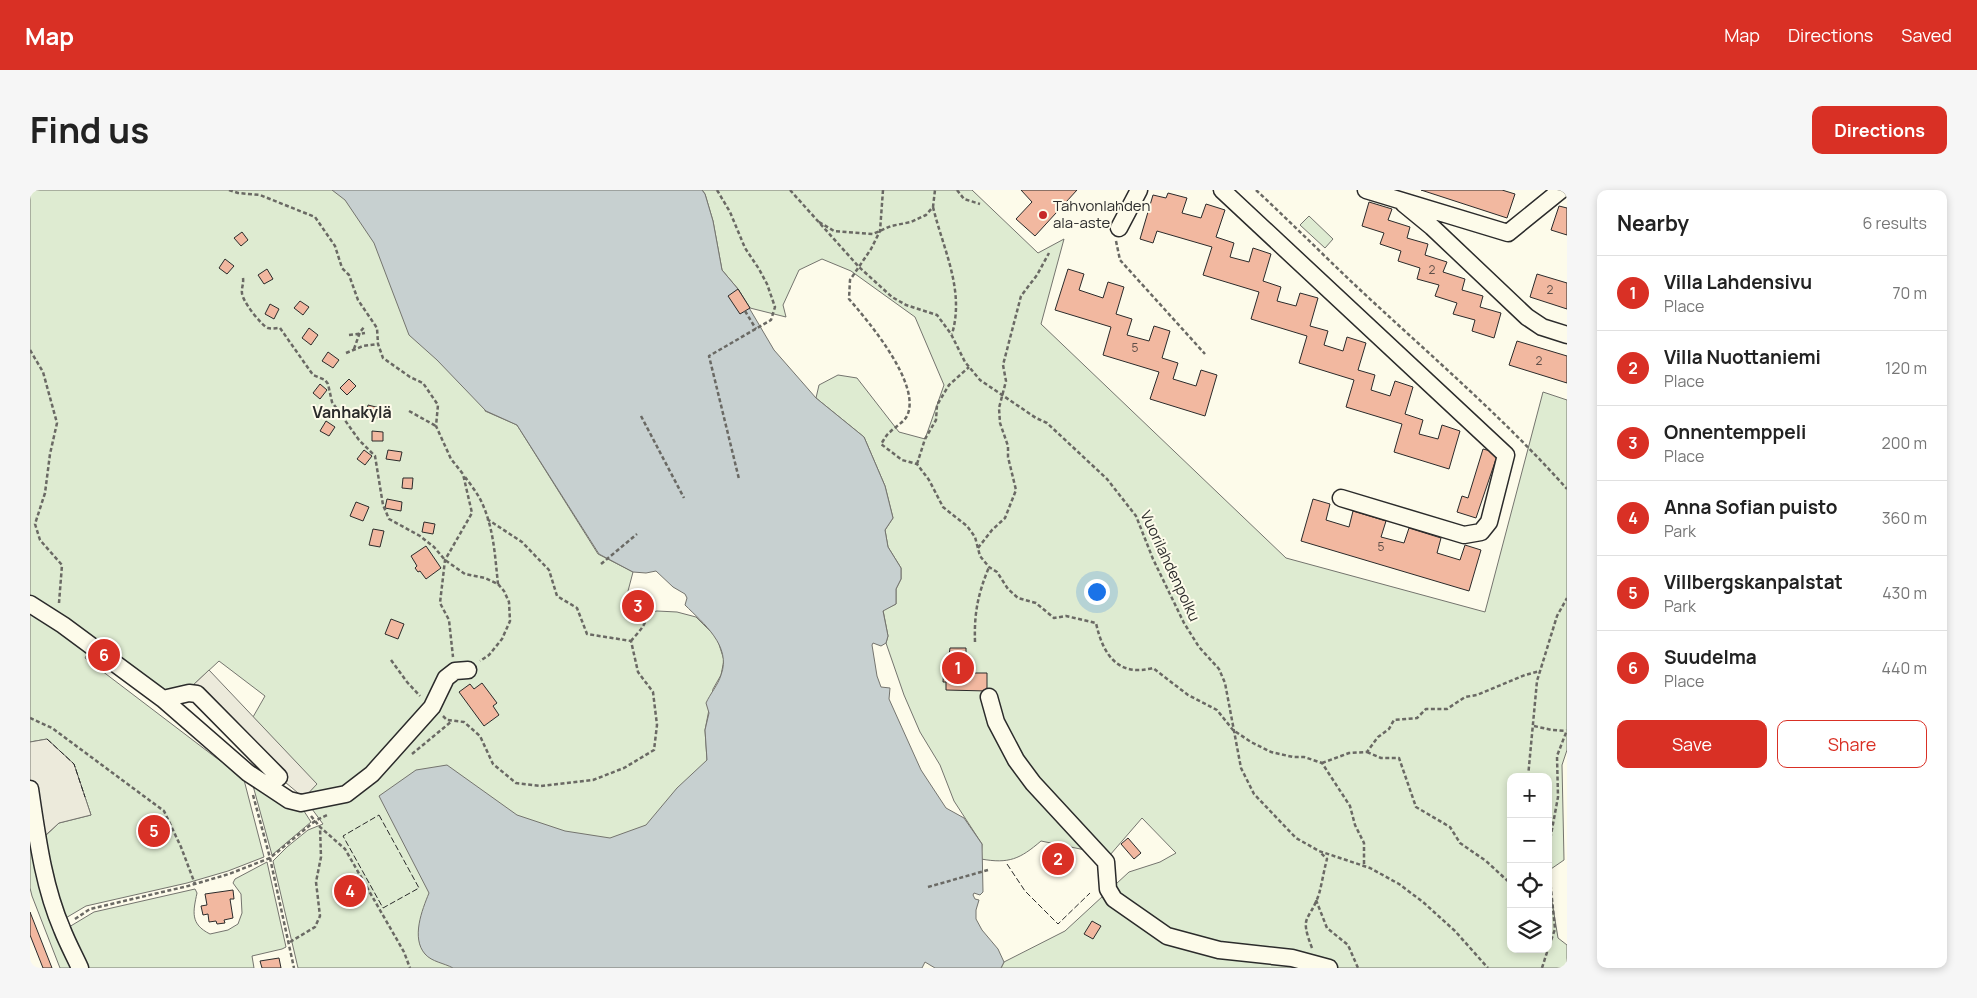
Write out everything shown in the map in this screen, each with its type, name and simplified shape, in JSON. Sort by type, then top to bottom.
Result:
[{"type":"lane","points":[[1119,228],[1139,190]]},
{"type":"lane","points":[[1222,190],[1506,455],[1489,522],[1481,532],[1464,535],[1341,498]]},
{"type":"lane","points":[[1366,190],[1508,233],[1561,190]]},
{"type":"lane","points":[[1401,201],[1408,209],[1432,227],[1527,317],[1542,327],[1567,335]]},
{"type":"lane","points":[[30,604],[58,622],[162,699],[248,773],[289,800],[301,803],[346,794],[372,774],[432,707],[446,678],[461,670]]},
{"type":"lane","points":[[162,699],[189,693],[197,694],[278,777],[268,785]]},
{"type":"lane","points":[[989,697],[996,722],[1016,760],[1033,783],[1106,862],[1108,889],[1114,899],[1167,936],[1219,950],[1292,958],[1329,968]]},
{"type":"lane","points":[[30,789],[38,842],[48,887],[61,928],[80,968]]},
{"type":"path","points":[[229,190],[238,193],[260,195],[315,217],[335,246],[342,268],[349,275],[358,300],[377,328],[378,344],[384,358],[410,377],[423,383],[429,389],[438,405],[436,426],[452,459],[482,503],[492,534],[498,584]]},
{"type":"path","points":[[716,190],[730,212],[745,248],[759,269],[775,307],[771,320],[709,356],[739,479]]},
{"type":"path","name":"Vuorilahdenpolku","points":[[790,190],[860,267],[892,297],[906,305],[937,315],[951,334],[969,367],[980,380],[1027,412],[1048,423],[1107,479],[1136,516],[1152,559],[1184,624],[1199,647],[1219,669],[1225,683],[1241,768],[1254,794],[1296,838],[1319,851],[1364,866],[1399,884],[1423,902],[1455,931],[1488,968]]},
{"type":"path","points":[[883,190],[880,231],[860,267],[850,280],[849,299],[869,321],[899,367],[910,398],[907,417],[889,433],[881,444],[902,460],[917,464],[929,480],[943,507],[967,526],[976,537],[980,556],[1018,598],[1036,604],[1054,618],[1066,616],[1096,624],[1099,639],[1114,661],[1127,670],[1140,672],[1153,668],[1188,695],[1217,710],[1233,730],[1251,742],[1271,752],[1293,757],[1304,757],[1322,763],[1350,806],[1355,825],[1364,843],[1364,866]]},
{"type":"path","points":[[935,190],[933,207],[953,274],[957,317],[951,334]]},
{"type":"path","points":[[957,190],[964,199],[980,204]]},
{"type":"path","points":[[1256,190],[1484,404],[1542,461],[1567,489]]},
{"type":"path","points":[[816,220],[834,231],[873,234],[891,226],[911,222],[926,215],[933,207]]},
{"type":"path","points":[[1119,228],[1116,241],[1120,260],[1205,354]]},
{"type":"path","points":[[978,548],[992,530],[1006,518],[1016,490],[1008,457],[1008,446],[1000,423],[999,408],[1006,381],[1003,365],[1021,296],[1037,275],[1049,253]]},
{"type":"path","points":[[243,278],[244,283],[241,289],[243,298],[256,317],[262,325],[270,329],[280,328],[312,375],[325,380],[328,384],[332,402],[359,440],[375,456],[383,505],[389,519],[420,536],[434,547],[445,560],[465,574],[485,578],[498,584],[504,591],[509,602],[510,621],[502,639],[489,655],[461,670],[449,620],[440,604],[445,560],[472,513],[463,474]]},
{"type":"path","points":[[745,311],[756,329]]},
{"type":"path","points":[[354,349],[359,333],[365,326]]},
{"type":"path","points":[[349,335],[365,333]]},
{"type":"path","points":[[346,353],[354,349],[378,344]]},
{"type":"path","points":[[30,350],[43,372],[57,423],[50,454],[45,493],[35,524],[40,540],[62,565],[58,622]]},
{"type":"path","points":[[917,464],[925,439],[936,420],[937,405],[948,385],[969,367]]},
{"type":"path","points":[[409,411],[436,426]]},
{"type":"path","points":[[640,416],[684,498]]},
{"type":"path","points":[[487,519],[522,542],[549,570],[557,596],[577,608],[587,634],[631,641]]},
{"type":"path","points":[[601,564],[637,534]]},
{"type":"path","points":[[975,642],[974,616],[980,590],[989,568]]},
{"type":"path","points":[[1528,773],[1537,682],[1557,616],[1567,598]]},
{"type":"path","points":[[631,641],[645,624],[646,618],[642,610]]},
{"type":"path","points":[[391,660],[407,682],[447,720],[464,722],[480,736],[493,764],[516,783],[541,786],[593,780],[624,768],[654,750],[658,725],[654,692],[638,672],[631,641]]},
{"type":"path","points":[[1367,752],[1378,738],[1389,730],[1394,720],[1417,718],[1426,709],[1447,709],[1465,697],[1477,695],[1540,672]]},
{"type":"path","points":[[30,718],[52,728],[164,811],[182,847],[195,884]]},
{"type":"path","points":[[1534,726],[1567,731],[1557,756],[1558,797],[1552,829]]},
{"type":"path","points":[[1322,763],[1348,753],[1367,752],[1381,758],[1399,758],[1416,807],[1450,827],[1460,843],[1486,860],[1507,880]]},
{"type":"path","points":[[248,773],[270,858],[294,968]]},
{"type":"path","points":[[61,928],[90,908],[195,884],[270,858],[315,822]]},
{"type":"path","points":[[289,942],[315,926],[320,916],[316,882],[321,856],[320,827],[345,849],[404,952],[410,968]]},
{"type":"path","points":[[1311,962],[1312,948],[1305,928],[1306,916],[1320,892],[1327,859],[1319,851]]},
{"type":"path","points":[[1548,863],[1555,929],[1552,938]]},
{"type":"path","points":[[928,887],[988,870]]},
{"type":"path","points":[[1316,900],[1327,928],[1348,945],[1358,968]]},
{"type":"path","points":[[1550,908],[1554,910]]},
{"type":"path","points":[[1542,968],[1547,953]]},
{"type":"green space","points":[[30,190],[503,190],[485,411],[517,425],[598,554],[633,572],[628,591],[633,612],[640,614],[657,611],[677,612],[696,617],[717,638],[724,660],[721,675],[713,689],[705,730],[707,760],[700,806],[466,968],[298,968],[273,861],[308,830],[323,824],[304,798],[316,784],[253,717],[265,696],[219,661],[190,688],[165,691],[96,639],[85,658],[215,757],[243,776],[264,857],[228,871],[187,883],[86,906],[64,919],[42,839],[59,823],[91,815],[74,764],[47,739],[30,742]]},
{"type":"green space","points":[[702,190],[972,190],[1038,253],[1064,239],[1041,324],[1286,558],[1485,612],[1543,392],[1567,400],[1567,750],[1562,765],[1564,860],[1552,868],[1552,773],[1507,773],[1507,953],[1552,953],[1552,901],[1558,938],[1567,945],[1567,968],[1001,968],[1004,962],[1065,931],[1129,872],[1160,862],[1176,853],[1142,818],[1110,855],[1041,841],[1014,859],[999,861],[981,859],[982,844],[954,801],[940,765],[920,732],[904,695],[886,643],[888,636],[883,610],[896,604],[896,589],[901,579],[901,568],[888,547],[885,530],[893,518],[885,486],[864,437],[816,398],[819,385],[838,375],[857,378],[899,432],[925,439],[944,385],[915,317],[851,271],[822,259],[799,270],[783,305],[786,317],[750,308],[738,289],[722,270],[713,221]]},
{"type":"green space","points":[[1309,216],[1333,239],[1325,248],[1300,225]]},
{"type":"green space","points":[[252,782],[302,808],[311,822],[272,855]]},
{"type":"green space","points":[[30,828],[73,968],[60,968],[32,896],[30,888]]},
{"type":"green space","points":[[267,862],[286,947],[252,956],[254,968],[89,968],[81,961],[69,927],[94,912],[195,889],[197,893],[194,912],[199,926],[210,934],[228,930],[238,924],[242,913],[241,894],[233,883],[235,879]]},
{"type":"shaded area","points":[[332,190],[702,190],[713,221],[722,270],[738,289],[774,350],[816,398],[864,437],[885,486],[893,518],[885,530],[888,547],[901,568],[901,579],[896,589],[896,604],[883,611],[888,636],[886,643],[881,646],[873,643],[872,645],[877,676],[881,687],[890,688],[889,699],[921,770],[946,808],[964,818],[982,844],[983,892],[980,895],[974,893],[973,895],[975,899],[979,900],[976,919],[982,930],[998,949],[1004,962],[1001,968],[935,968],[925,962],[922,968],[453,968],[435,961],[425,954],[421,947],[418,932],[423,907],[429,893],[379,796],[416,770],[447,765],[517,815],[565,831],[610,838],[646,825],[677,788],[707,760],[705,730],[709,713],[706,703],[721,675],[723,654],[714,636],[685,605],[687,598],[685,594],[673,587],[656,571],[646,573],[633,572],[599,554],[517,425],[486,411],[437,360],[409,335],[374,243],[345,200]]},
{"type":"shaded area","points":[[209,670],[317,784],[304,798],[279,777],[190,688]]},
{"type":"shaded area","points":[[47,739],[74,764],[91,815],[59,823],[38,842],[30,789],[30,742]]},
{"type":"building","points":[[1021,190],[1077,190],[1035,236],[1016,219],[1032,202]]},
{"type":"building","points":[[1421,190],[1502,190],[1515,194],[1507,218]]},
{"type":"building","points":[[1168,193],[1187,198],[1182,213],[1201,218],[1206,204],[1225,210],[1216,237],[1234,243],[1230,257],[1249,262],[1253,248],[1271,254],[1263,281],[1281,287],[1277,301],[1296,306],[1300,293],[1318,298],[1310,326],[1328,331],[1324,345],[1343,351],[1347,337],[1366,343],[1358,370],[1375,375],[1371,390],[1390,396],[1395,381],[1413,387],[1405,414],[1423,420],[1419,434],[1438,439],[1442,425],[1460,431],[1449,469],[1394,452],[1402,424],[1346,407],[1354,380],[1299,363],[1307,336],[1251,319],[1259,292],[1203,275],[1212,247],[1157,231],[1153,243],[1140,239],[1153,195],[1166,198]]},
{"type":"building","points":[[1369,202],[1392,209],[1388,220],[1410,227],[1407,238],[1428,244],[1425,255],[1447,262],[1443,272],[1465,279],[1462,290],[1483,296],[1480,307],[1501,313],[1494,338],[1472,331],[1475,320],[1453,314],[1457,303],[1435,296],[1439,285],[1417,279],[1420,268],[1398,261],[1401,251],[1380,244],[1384,233],[1362,226]]},
{"type":"building","points":[[1559,206],[1567,208],[1567,235],[1551,230]]},
{"type":"building","points":[[242,232],[248,240],[241,246],[234,238]]},
{"type":"building","points":[[225,259],[234,266],[227,274],[219,268]]},
{"type":"building","points":[[267,269],[273,279],[264,284],[258,275]]},
{"type":"building","points":[[1068,269],[1084,274],[1079,290],[1103,298],[1108,282],[1124,287],[1116,314],[1132,319],[1127,335],[1149,341],[1154,326],[1170,331],[1162,358],[1178,363],[1173,379],[1196,386],[1201,370],[1217,375],[1205,416],[1150,399],[1159,372],[1103,355],[1111,327],[1055,310]]},
{"type":"building","points":[[1537,274],[1567,283],[1567,309],[1530,297]]},
{"type":"building","points":[[738,289],[750,308],[740,314],[728,296]]},
{"type":"building","points":[[300,301],[309,307],[303,315],[294,308]]},
{"type":"building","points":[[270,304],[279,309],[274,319],[265,314]]},
{"type":"building","points":[[309,328],[318,335],[311,345],[302,338]]},
{"type":"building","points":[[1517,341],[1567,356],[1567,383],[1509,365]]},
{"type":"building","points":[[328,352],[339,360],[333,368],[322,361]]},
{"type":"building","points":[[349,379],[356,386],[347,395],[340,388]]},
{"type":"building","points":[[320,384],[327,390],[320,399],[313,393]]},
{"type":"building","points":[[368,405],[380,408],[378,418],[366,416]]},
{"type":"building","points":[[326,421],[335,427],[329,436],[320,431]]},
{"type":"building","points":[[372,431],[383,432],[383,441],[372,441]]},
{"type":"building","points":[[1483,449],[1498,453],[1476,518],[1457,512],[1462,496],[1468,498]]},
{"type":"building","points":[[364,450],[372,456],[365,465],[357,459]]},
{"type":"building","points":[[388,450],[402,452],[400,461],[386,459]]},
{"type":"building","points":[[403,478],[413,478],[412,489],[402,488]]},
{"type":"building","points":[[387,499],[402,502],[401,511],[385,508]]},
{"type":"building","points":[[1313,499],[1330,504],[1326,520],[1349,527],[1353,511],[1386,521],[1381,537],[1404,543],[1409,528],[1441,538],[1437,553],[1460,560],[1465,545],[1481,550],[1469,591],[1301,541]]},
{"type":"building","points":[[356,502],[369,507],[363,521],[350,516]]},
{"type":"building","points":[[424,522],[435,524],[433,534],[422,532]]},
{"type":"building","points":[[373,529],[384,531],[380,547],[369,545]]},
{"type":"building","points":[[426,546],[441,568],[426,579],[415,568],[417,566],[411,556]]},
{"type":"building","points":[[638,601],[643,606],[638,611],[633,606]]},
{"type":"building","points":[[391,619],[404,624],[398,639],[385,634]]},
{"type":"building","points":[[950,648],[966,648],[966,655],[969,655],[969,661],[972,661],[972,673],[987,673],[987,691],[946,690],[946,682],[943,682],[944,663],[948,663]]},
{"type":"building","points":[[482,683],[497,703],[493,706],[499,715],[484,726],[459,692],[470,684],[474,689]]},
{"type":"building","points":[[1128,838],[1141,853],[1134,859],[1121,844]]},
{"type":"building","points":[[1058,846],[1072,857],[1067,862],[1073,866],[1066,874],[1061,870],[1057,874],[1044,863]]},
{"type":"building","points":[[233,890],[234,899],[230,899],[233,918],[224,920],[225,923],[209,922],[208,914],[203,915],[201,906],[207,905],[205,894]]},
{"type":"building","points":[[30,912],[52,968],[43,968],[30,935]]},
{"type":"building","points":[[1092,921],[1101,926],[1093,939],[1084,934]]},
{"type":"building","points":[[279,958],[281,968],[262,968],[260,961]]},
{"type":"fence","points":[[47,739],[74,764],[85,797]]},
{"type":"fence","points":[[379,815],[419,888],[383,908],[343,836],[379,815]]},
{"type":"fence","points":[[1007,864],[1025,891],[1058,924],[1090,893]]},
{"type":"place","name":"Tahvonlahden ala-aste","points":[[1043,215]]},
{"type":"place","name":"Onnentemppeli","points":[[638,606]]},
{"type":"place","name":"Suudelma","points":[[104,655]]},
{"type":"place","name":"Villa Lahdensivu","points":[[958,668]]},
{"type":"place","name":"Villbergskanpalstat","points":[[154,831]]},
{"type":"place","name":"Villa Nuottaniemi","points":[[1058,859]]},
{"type":"place","name":"Anna Sofian puisto","points":[[350,891]]},
{"type":"district","name":"Vanhakylä","points":[[352,412]]}]
